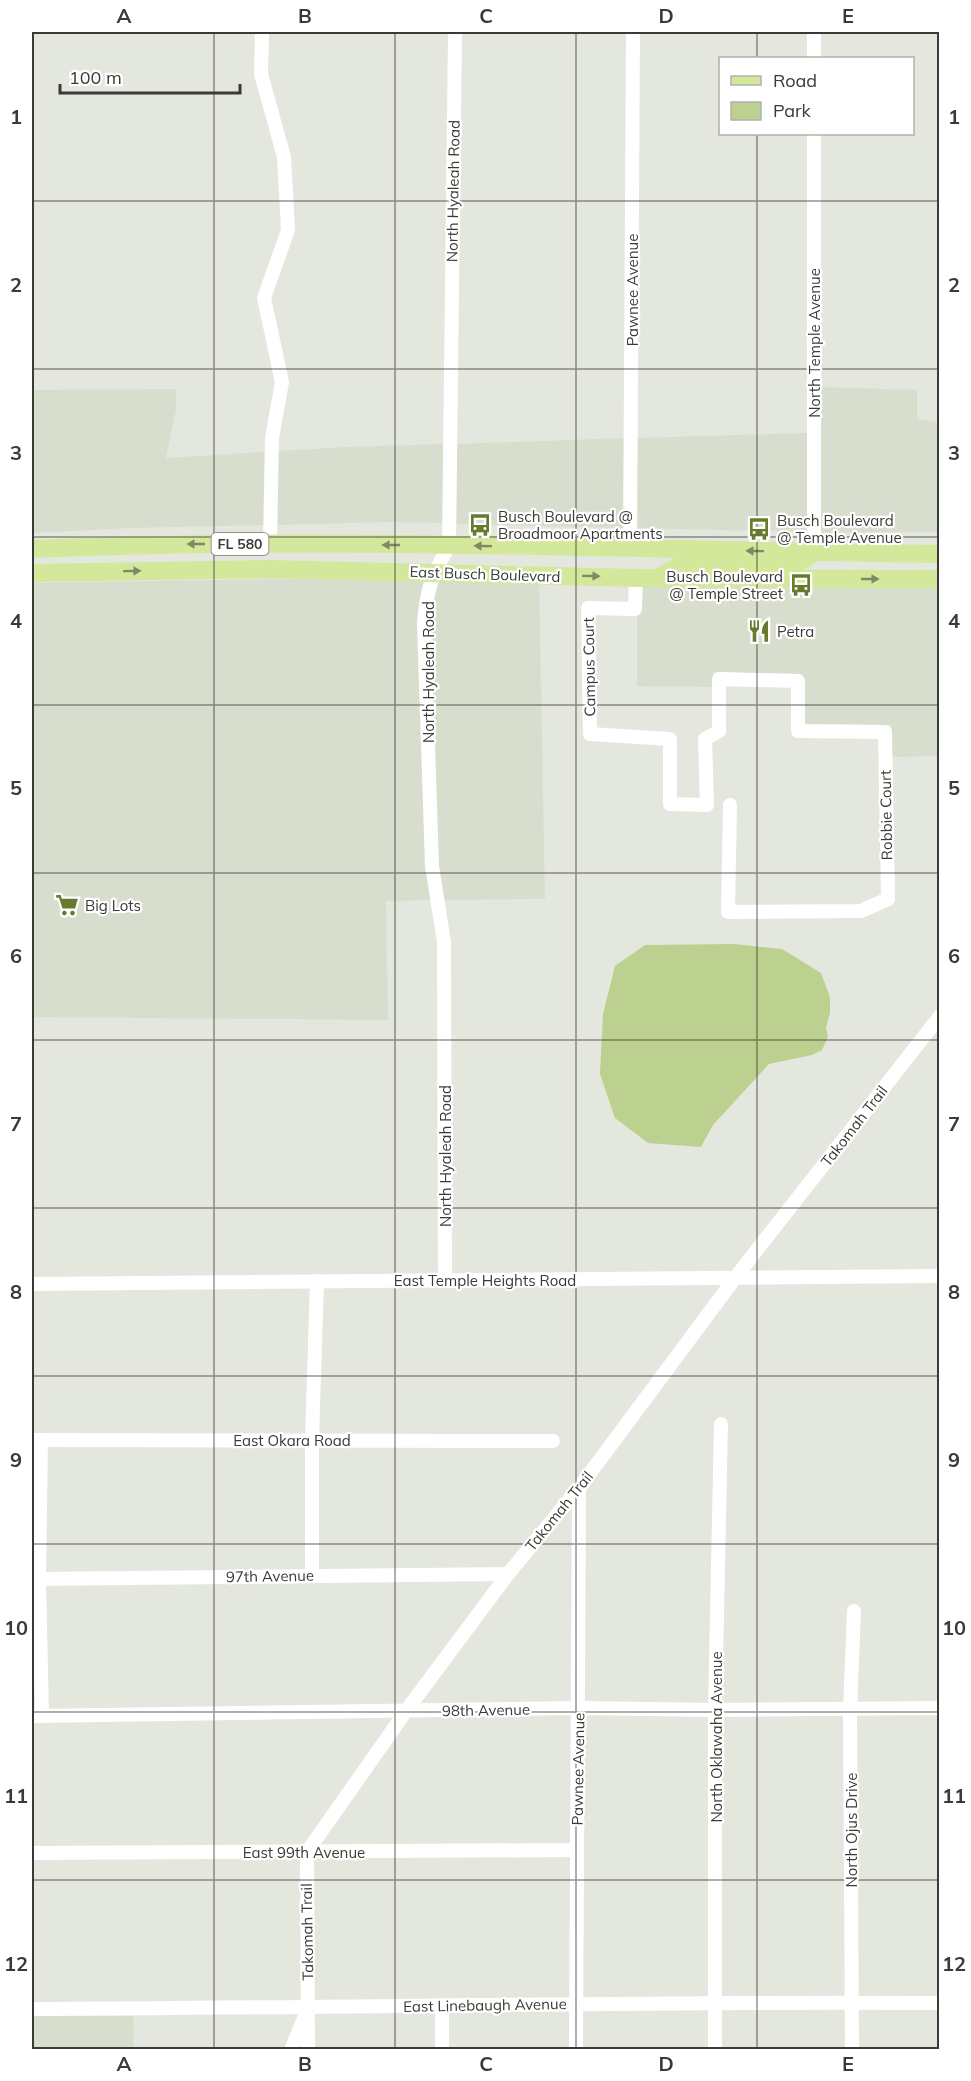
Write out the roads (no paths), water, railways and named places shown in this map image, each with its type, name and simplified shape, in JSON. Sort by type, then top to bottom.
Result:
[{"type":"main road","name":"East Busch Boulevard","points":[[32,549],[161,544],[270,544],[939,554]]},
{"type":"main road","points":[[38,572],[79,560],[139,556],[161,544]]},
{"type":"main road","points":[[658,578],[682,564],[787,567],[814,553]]},
{"type":"main road","points":[[815,579],[849,561],[933,562],[939,559]]},
{"type":"main road","name":"East Busch Boulevard","points":[[38,572],[269,569],[636,578],[939,579]]},
{"type":"street","points":[[262,32],[261,74],[284,157],[288,230],[264,298],[282,382],[272,438],[270,544]]},
{"type":"street","name":"North Hyaleah Road","points":[[445,1280],[444,942],[432,866],[424,622],[427,594],[433,572],[449,546],[455,32]]},
{"type":"street","name":"Pawnee Avenue","points":[[630,548],[633,32]]},
{"type":"street","points":[[814,32],[814,57]]},
{"type":"street","name":"North Temple Avenue","points":[[814,135],[814,553]]},
{"type":"street","name":"Campus Court","points":[[636,578],[635,609],[588,608],[590,734],[670,739]]},
{"type":"street","name":"Robbie Court","points":[[670,739],[670,804],[707,805],[705,739],[719,730],[719,679],[798,681],[798,731],[885,732],[888,899],[861,911],[728,912],[730,805]]},
{"type":"street","name":"Takomah Trail","points":[[291,2049],[308,2008],[306,1852],[406,1711],[508,1574],[579,1488],[735,1278],[939,1016]]},
{"type":"street","name":"East Temple Heights Road","points":[[32,1284],[939,1276]]},
{"type":"street","points":[[312,1575],[312,1439],[317,1281]]},
{"type":"street","name":"North Oklawaha Avenue","points":[[715,2049],[715,1710],[721,1424]]},
{"type":"street","points":[[36,1440],[37,1716]]},
{"type":"street","name":"East Okara Road","points":[[36,1440],[553,1441]]},
{"type":"street","name":"Pawnee Avenue","points":[[576,2049],[579,1488]]},
{"type":"street","name":"97th Avenue","points":[[35,1579],[508,1574]]},
{"type":"street","name":"North Ojus Drive","points":[[852,2049],[850,1710],[854,1611]]},
{"type":"street","name":"98th Avenue","points":[[37,1716],[578,1708],[715,1710],[939,1708]]},
{"type":"street","name":"East 99th Avenue","points":[[32,1853],[577,1850]]},
{"type":"street","name":"East Linebaugh Avenue","points":[[32,2009],[308,2008],[577,2003],[939,2003]]},
{"type":"street","points":[[442,2006],[442,2049]]},
{"type":"street","points":[[308,2008],[308,2049]]},
{"type":"place","name":"Busch Boulevard @ Broadmoor Apartments","points":[[480,525]]},
{"type":"place","name":"Busch Boulevard @ Temple Avenue","points":[[759,529]]},
{"type":"place","name":"Busch Boulevard @ Temple Street","points":[[801,585]]},
{"type":"place","name":"Petra","points":[[759,631]]},
{"type":"place","name":"Big Lots","points":[[67,905]]}]
